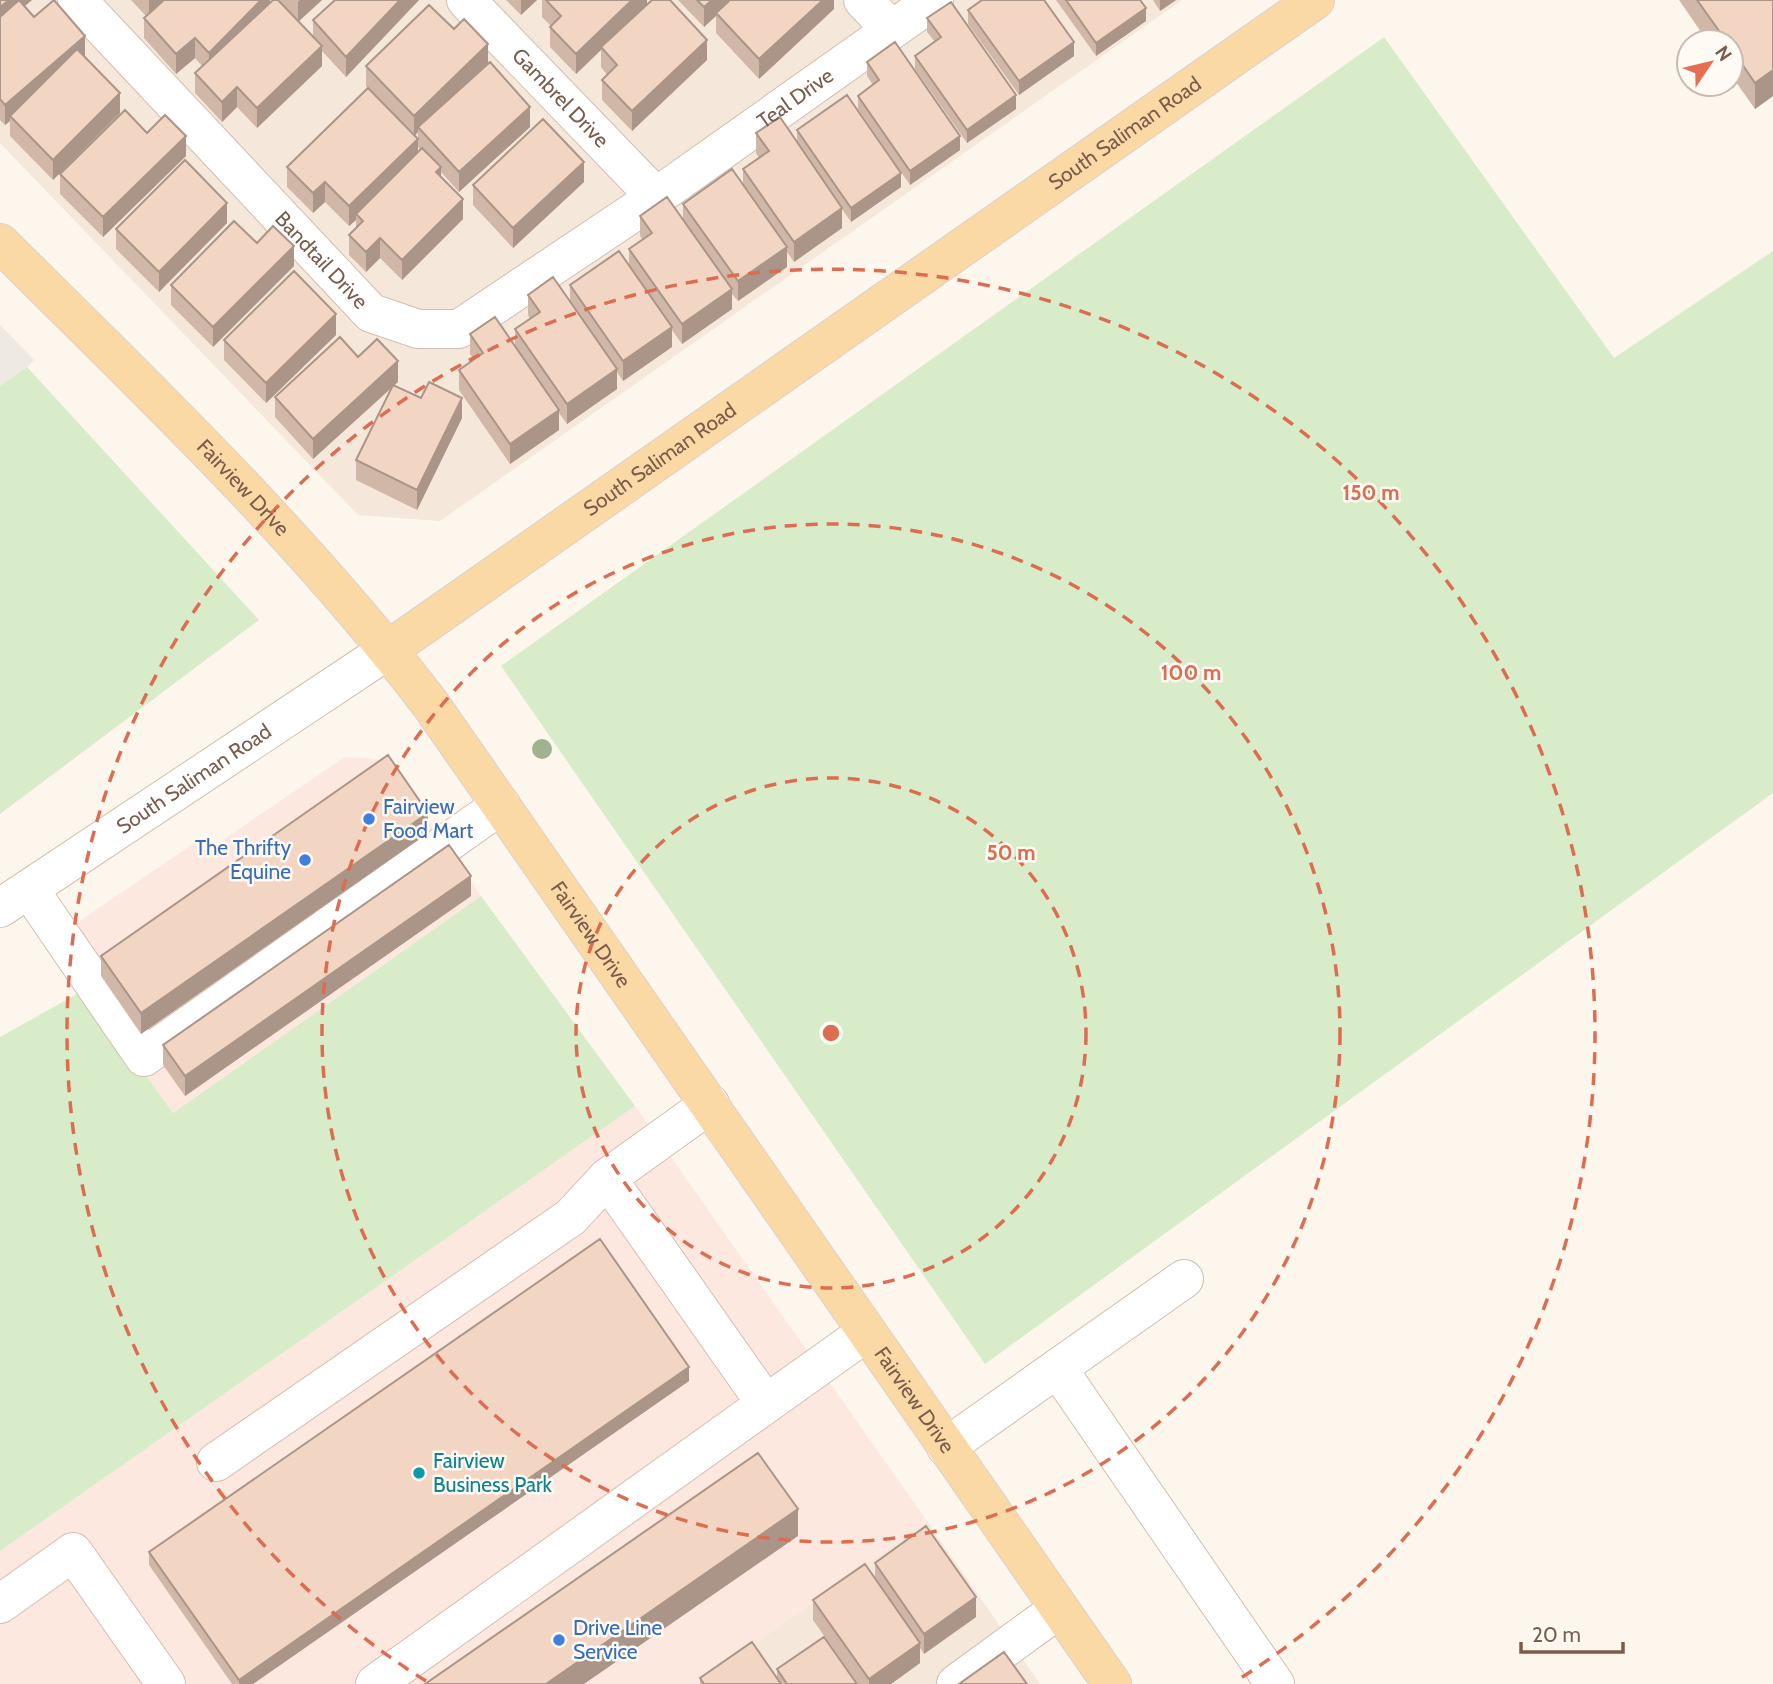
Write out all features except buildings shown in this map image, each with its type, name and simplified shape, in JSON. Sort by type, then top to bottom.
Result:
[{"type":"main road","name":"South Saliman Road","points":[[388,650],[1315,0]]},
{"type":"main road","name":"Fairview Drive","points":[[0,243],[195,438],[314,563],[431,705],[1112,1684]]},
{"type":"street","name":"Bandtail Drive","points":[[77,0],[371,313],[418,329],[459,329],[656,197]]},
{"type":"street","name":"Gambrel Drive","points":[[466,0],[656,197]]},
{"type":"street","points":[[863,0],[891,29]]},
{"type":"street","name":"Teal Drive","points":[[656,197],[934,0]]},
{"type":"street","name":"South Saliman Road","points":[[14,899],[388,650]]},
{"type":"street","points":[[14,899],[144,1057],[500,805]]},
{"type":"street","points":[[216,1461],[570,1217],[607,1178],[709,1104]]},
{"type":"street","points":[[607,1178],[766,1404]]},
{"type":"street","points":[[946,1447],[1184,1279]]},
{"type":"street","points":[[375,1684],[867,1332]]},
{"type":"street","points":[[1058,1369],[1275,1684]]},
{"type":"street","points":[[0,1604],[73,1552],[166,1684]]},
{"type":"street","points":[[956,1684],[1059,1609]]},
{"type":"shaded area","points":[[0,0],[1182,0],[440,521],[358,515],[0,143]]},
{"type":"shaded area","points":[[0,325],[34,360],[0,386]]},
{"type":"shaded area","points":[[345,757],[374,759],[390,765],[481,896],[173,1113],[49,942],[200,839],[208,850]]},
{"type":"shaded area","points":[[635,1106],[927,1521],[698,1684],[0,1684],[0,1551]]},
{"type":"shaded area","points":[[927,1521],[1040,1684],[698,1684]]},
{"type":"green space","points":[[1384,37],[1614,358],[1773,251],[1773,793],[985,1364],[501,666]]},
{"type":"green space","points":[[27,367],[259,620],[0,814],[0,386]]},
{"type":"green space","points":[[481,896],[635,1106],[0,1551],[0,1037],[84,990],[173,1113]]},
{"type":"place","name":"Fairview Food Mart","points":[[369,819]]},
{"type":"place","name":"The Thrifty Equine","points":[[305,860]]},
{"type":"place","name":"Fairview Business Park","points":[[419,1473]]},
{"type":"place","name":"Drive Line Service","points":[[559,1640]]}]
